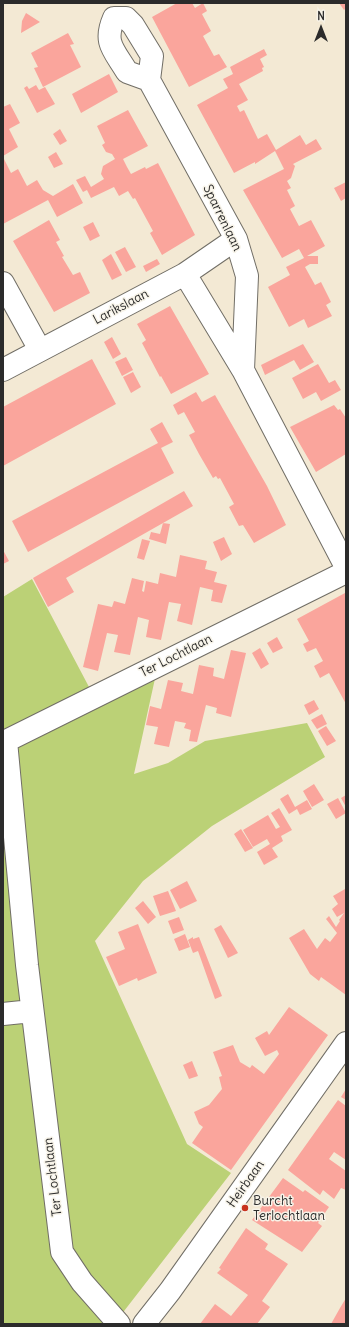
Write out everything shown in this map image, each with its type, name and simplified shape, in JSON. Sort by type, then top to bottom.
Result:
[{"type":"street","name":"Sparrenlaan","points":[[149,80],[236,239],[247,276],[243,370]]},
{"type":"street","name":"Larikslaan","points":[[3,370],[185,274],[236,239]]},
{"type":"street","points":[[185,274],[243,370],[346,567]]},
{"type":"street","points":[[3,283],[40,350]]},
{"type":"street","name":"Ter Lochtlaan","points":[[119,1324],[82,1282],[62,1252],[32,1011],[5,741],[346,572]]},
{"type":"street","points":[[3,1014],[32,1011]]},
{"type":"street","name":"Heirbaan","points":[[144,1324],[170,1291],[346,1043]]},
{"type":"green space","points":[[32,579],[98,704],[156,674],[134,774],[168,763],[205,741],[307,723],[325,757],[212,826],[143,881],[95,941],[187,1144],[231,1173],[114,1324],[3,1324],[3,597]]},
{"type":"building","points":[[177,3],[192,3],[195,8],[203,3],[207,11],[202,14],[211,31],[203,36],[214,56],[219,54],[227,67],[189,87],[152,17]]},
{"type":"building","points":[[339,3],[346,3],[346,8],[344,10]]},
{"type":"building","points":[[26,13],[40,22],[21,33],[22,21]]},
{"type":"building","points":[[68,33],[74,44],[70,45],[81,67],[43,87],[34,68],[38,67],[31,53]]},
{"type":"building","points":[[264,49],[267,55],[260,59],[264,67],[262,68],[263,71],[239,84],[248,100],[237,106],[240,112],[244,110],[258,139],[267,134],[276,150],[300,135],[306,145],[316,139],[322,149],[293,164],[295,166],[291,178],[287,181],[291,188],[287,190],[295,206],[290,209],[299,226],[311,220],[325,246],[307,256],[318,256],[318,264],[310,264],[305,267],[315,285],[321,282],[331,302],[326,305],[332,316],[308,328],[304,319],[289,327],[268,287],[290,275],[286,267],[304,258],[299,249],[282,258],[243,190],[284,169],[275,151],[255,164],[255,162],[234,173],[197,105],[228,88],[223,79],[233,74],[230,67]]},
{"type":"building","points":[[109,74],[118,92],[81,113],[72,94]]},
{"type":"building","points":[[36,85],[39,90],[45,87],[55,104],[37,113],[24,88],[27,86],[29,89]]},
{"type":"building","points":[[10,104],[20,123],[9,129],[18,147],[3,156],[3,107]]},
{"type":"building","points":[[128,110],[148,146],[123,159],[127,167],[131,174],[145,167],[146,169],[158,163],[195,235],[162,255],[150,233],[153,231],[135,198],[133,199],[128,191],[119,196],[114,187],[91,198],[87,190],[83,192],[76,180],[85,176],[91,187],[104,179],[101,174],[103,166],[115,159],[112,154],[106,152],[102,145],[105,143],[97,126]]},
{"type":"building","points":[[60,129],[67,141],[60,145],[53,134]]},
{"type":"building","points":[[56,152],[63,164],[54,168],[48,157]]},
{"type":"building","points":[[3,157],[11,173],[18,169],[27,186],[37,180],[43,190],[53,196],[73,184],[83,203],[57,217],[48,200],[3,224]]},
{"type":"building","points":[[346,182],[346,198],[341,201],[334,188]]},
{"type":"building","points":[[49,220],[60,240],[56,242],[64,256],[62,257],[73,275],[80,272],[90,293],[54,312],[13,241]]},
{"type":"building","points":[[93,222],[100,236],[90,241],[83,227]]},
{"type":"building","points":[[125,247],[136,267],[126,272],[115,252]]},
{"type":"building","points":[[111,254],[122,275],[112,280],[102,260]]},
{"type":"building","points":[[157,259],[160,264],[146,272],[143,266]]},
{"type":"building","points":[[170,306],[209,374],[171,394],[142,343],[146,340],[137,324]]},
{"type":"building","points":[[112,337],[121,354],[113,359],[104,342]]},
{"type":"building","points":[[303,344],[314,362],[300,370],[294,360],[265,375],[261,365]]},
{"type":"building","points":[[126,357],[133,370],[122,376],[115,362]]},
{"type":"building","points":[[92,359],[116,404],[3,466],[3,407]]},
{"type":"building","points":[[318,364],[329,383],[335,380],[341,390],[321,401],[316,392],[303,399],[292,378]]},
{"type":"building","points":[[133,372],[141,387],[131,393],[123,377]]},
{"type":"building","points":[[196,392],[202,402],[215,395],[267,486],[286,525],[254,543],[243,525],[239,526],[229,507],[234,504],[220,478],[218,479],[216,476],[213,478],[199,454],[189,435],[195,432],[184,412],[178,415],[173,405]]},
{"type":"building","points":[[334,405],[338,410],[340,409],[346,418],[346,454],[316,472],[290,427]]},
{"type":"building","points":[[162,422],[173,442],[161,448],[174,473],[28,552],[12,521],[158,443],[150,429]]},
{"type":"building","points":[[184,491],[193,506],[66,578],[74,592],[48,607],[33,578]]},
{"type":"building","points":[[163,523],[170,524],[166,544],[149,539],[151,532],[160,534]]},
{"type":"building","points":[[224,537],[232,554],[221,561],[213,542]]},
{"type":"building","points":[[142,539],[150,541],[144,560],[137,558]]},
{"type":"building","points":[[3,550],[9,561],[3,564]]},
{"type":"building","points":[[180,555],[207,561],[205,569],[217,572],[214,582],[227,585],[222,603],[211,601],[213,590],[200,587],[192,625],[177,621],[181,604],[169,602],[161,640],[146,637],[149,620],[138,617],[130,655],[114,652],[118,635],[107,633],[98,671],[83,667],[98,604],[112,607],[114,601],[125,604],[132,578],[144,581],[142,591],[144,592],[146,581],[158,584],[160,573],[176,577]]},
{"type":"building","points":[[345,593],[346,704],[329,673],[320,678],[314,666],[323,661],[316,648],[307,652],[303,644],[309,641],[297,619]]},
{"type":"building","points":[[277,637],[283,648],[273,653],[267,643]]},
{"type":"building","points":[[260,648],[269,664],[261,669],[252,653]]},
{"type":"building","points":[[231,650],[246,653],[231,717],[216,713],[217,708],[206,705],[197,742],[189,741],[191,730],[184,728],[186,723],[175,721],[169,747],[154,744],[158,727],[146,725],[150,706],[161,709],[168,680],[183,683],[181,691],[193,694],[199,665],[214,668],[213,676],[224,679]]},
{"type":"building","points":[[314,700],[319,709],[309,715],[304,705]]},
{"type":"building","points":[[322,714],[327,724],[317,729],[311,720]]},
{"type":"building","points":[[326,726],[336,741],[327,746],[318,731]]},
{"type":"building","points":[[314,784],[324,800],[312,807],[303,791]]},
{"type":"building","points":[[288,794],[295,807],[307,800],[312,809],[300,815],[297,809],[289,814],[280,799]]},
{"type":"building","points":[[346,795],[346,807],[341,798]]},
{"type":"building","points":[[338,798],[346,813],[336,819],[327,804]]},
{"type":"building","points":[[279,808],[292,830],[281,836],[283,841],[272,848],[278,857],[264,865],[257,852],[270,844],[267,839],[253,847],[243,830],[268,815],[276,829],[280,827],[271,813]]},
{"type":"building","points":[[241,829],[253,848],[245,852],[234,834]]},
{"type":"building","points":[[187,881],[197,901],[180,909],[170,890]]},
{"type":"building","points":[[345,889],[346,995],[321,977],[319,981],[310,974],[289,938],[304,929],[317,949],[325,938],[330,942],[337,933],[326,919],[329,916],[336,927],[340,921],[339,920],[344,913],[337,917],[332,909],[338,904],[333,896]]},
{"type":"building","points":[[168,891],[176,911],[160,916],[153,896]]},
{"type":"building","points":[[143,901],[156,917],[148,924],[135,908]]},
{"type":"building","points":[[179,917],[184,930],[173,934],[168,921]]},
{"type":"building","points":[[138,924],[157,973],[138,981],[137,978],[119,986],[106,957],[125,949],[118,932]]},
{"type":"building","points":[[221,925],[238,953],[228,958],[214,929]]},
{"type":"building","points":[[185,934],[190,947],[179,951],[174,939]]},
{"type":"building","points":[[193,937],[193,939],[199,937],[222,996],[215,999],[198,951],[193,953],[188,940]]},
{"type":"building","points":[[289,1007],[328,1035],[231,1170],[192,1143],[203,1127],[199,1124],[194,1112],[209,1105],[222,1089],[219,1077],[222,1076],[213,1052],[233,1045],[240,1062],[250,1068],[252,1065],[264,1074],[279,1054],[277,1050],[265,1056],[255,1038],[267,1031],[269,1035]]},
{"type":"building","points":[[192,1061],[198,1076],[189,1079],[183,1065]]},
{"type":"building","points":[[346,1089],[346,1100],[341,1097]]},
{"type":"building","points":[[338,1100],[346,1106],[346,1160],[334,1152],[329,1159],[346,1171],[346,1190],[341,1188],[334,1199],[323,1190],[320,1195],[288,1170]]},
{"type":"building","points":[[283,1178],[303,1192],[305,1190],[329,1207],[318,1223],[322,1226],[302,1252],[252,1220]]},
{"type":"building","points":[[246,1228],[268,1244],[265,1249],[288,1264],[262,1301],[270,1307],[257,1324],[200,1324],[215,1304],[231,1316],[248,1295],[217,1273]]},
{"type":"building","points":[[346,1298],[346,1324],[331,1324],[340,1308]]},
{"type":"place","name":"Burcht Terlochtlaan","points":[[245,1208]]}]
